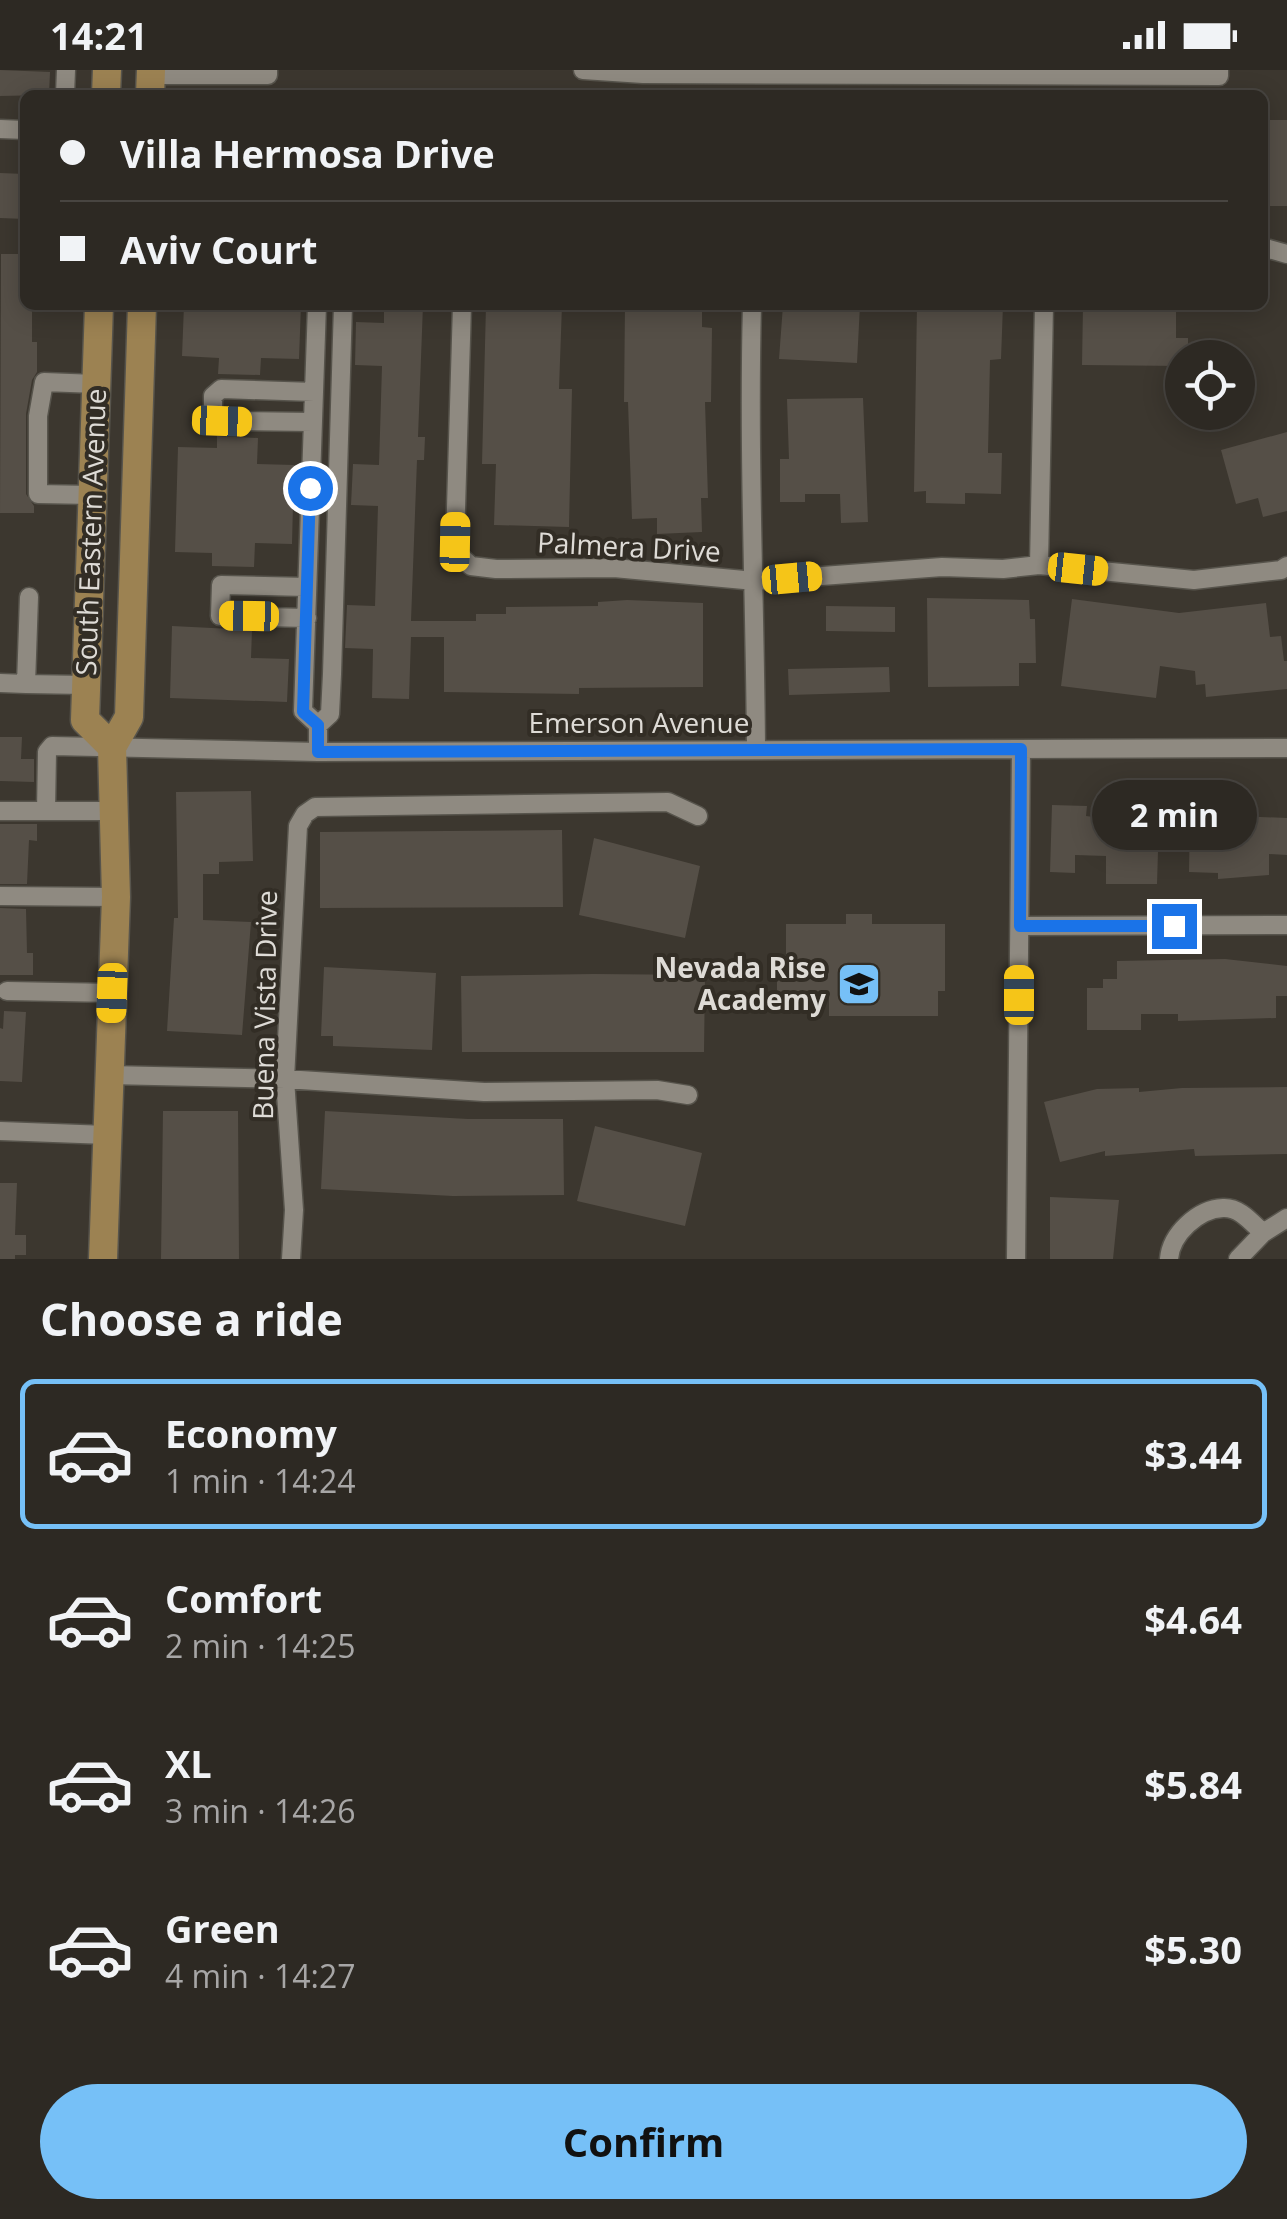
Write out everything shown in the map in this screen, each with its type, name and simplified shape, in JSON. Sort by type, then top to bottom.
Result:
[{"type":"main road","name":"South Eastern Avenue","points":[[99,310],[85,720],[112,748]]},
{"type":"main road","name":"South Eastern Avenue","points":[[102,1259],[116,898],[112,748],[130,716],[142,310]]},
{"type":"street","points":[[151,80],[268,75],[268,70]]},
{"type":"street","points":[[583,70],[663,74],[1219,73]]},
{"type":"street","points":[[317,310],[303,712],[318,725]]},
{"type":"street","points":[[318,752],[318,725],[330,714],[343,310]]},
{"type":"street","name":"Palmera Drive","points":[[462,310],[455,542],[460,556],[471,566],[614,568],[755,582],[942,566],[1003,569],[1039,565],[1194,580],[1281,570],[1287,566]]},
{"type":"street","points":[[752,310],[748,438],[755,582],[756,750]]},
{"type":"street","points":[[1039,565],[1044,310]]},
{"type":"street","points":[[92,495],[38,494],[38,416],[44,382],[96,384]]},
{"type":"street","points":[[313,408],[221,388],[213,396],[213,416],[222,421],[313,408],[341,409]]},
{"type":"street","points":[[26,684],[28,597]]},
{"type":"street","points":[[307,602],[334,603]]},
{"type":"street","points":[[0,683],[85,685]]},
{"type":"street","name":"Emerson Avenue","points":[[46,811],[48,752],[52,746],[318,752],[1287,748]]},
{"type":"street","points":[[1016,1259],[1021,749]]},
{"type":"street","name":"Buena Vista Drive","points":[[292,1259],[294,1210],[285,1079],[298,826],[306,814],[315,807],[668,802],[698,816]]},
{"type":"street","points":[[0,811],[111,811]]},
{"type":"street","points":[[0,896],[116,898]]},
{"type":"street","points":[[1020,926],[1287,925]]},
{"type":"street","points":[[7,991],[112,993]]},
{"type":"street","points":[[109,1075],[285,1079],[484,1092],[656,1090],[688,1096]]},
{"type":"street","points":[[0,1131],[107,1135]]},
{"type":"street","points":[[1169,1259],[1184,1227],[1204,1213],[1226,1207],[1246,1216],[1263,1233]]},
{"type":"street","points":[[1238,1259],[1263,1233],[1287,1218]]},
{"type":"building","points":[[0,70],[50,72],[49,90],[20,90],[20,96],[0,96]]},
{"type":"building","points":[[1268,120],[1287,120],[1287,206],[1268,206]]},
{"type":"building","points":[[0,173],[20,174],[20,219],[0,218]]},
{"type":"building","points":[[1,254],[20,254],[20,310],[32,310],[32,342],[37,342],[37,372],[26,414],[26,494],[34,513],[0,513]]},
{"type":"building","points":[[184,310],[301,310],[299,359],[261,358],[260,375],[218,374],[219,358],[182,356]]},
{"type":"building","points":[[384,310],[423,310],[418,437],[425,437],[424,460],[417,460],[411,621],[476,621],[476,614],[506,614],[506,607],[598,606],[598,602],[627,600],[703,603],[703,687],[579,688],[579,694],[444,692],[444,637],[411,637],[409,699],[372,698],[373,649],[345,648],[347,605],[375,606],[378,506],[351,505],[353,464],[379,465],[382,366],[355,365],[356,322],[384,323]]},
{"type":"building","points":[[486,310],[562,310],[559,389],[572,389],[569,527],[494,525],[496,464],[482,464]]},
{"type":"building","points":[[625,310],[702,310],[702,327],[712,328],[711,402],[705,402],[708,498],[701,498],[702,532],[657,534],[657,518],[632,519],[628,402],[624,402]]},
{"type":"building","points":[[783,310],[860,310],[857,363],[779,359]]},
{"type":"building","points":[[917,310],[1003,310],[1001,359],[990,360],[988,453],[1002,453],[1001,494],[965,493],[965,504],[926,503],[926,491],[914,492]]},
{"type":"building","points":[[1083,310],[1176,310],[1176,338],[1188,340],[1165,340],[1165,366],[1082,365]]},
{"type":"building","points":[[863,398],[868,522],[841,523],[840,494],[805,494],[805,502],[780,502],[780,459],[789,459],[787,399]]},
{"type":"building","points":[[1287,432],[1287,511],[1263,517],[1258,498],[1236,504],[1221,450]]},
{"type":"building","points":[[217,436],[258,438],[257,464],[294,465],[292,544],[255,543],[254,567],[212,566],[212,553],[175,552],[178,447],[217,448]]},
{"type":"building","points":[[927,598],[1029,600],[1030,619],[1035,619],[1036,663],[1019,663],[1019,686],[928,687]]},
{"type":"building","points":[[1072,599],[1179,613],[1266,603],[1270,637],[1281,636],[1287,661],[1287,689],[1206,697],[1205,684],[1196,685],[1195,671],[1160,666],[1156,698],[1061,686]]},
{"type":"building","points":[[826,606],[895,607],[895,632],[826,631]]},
{"type":"building","points":[[172,626],[252,630],[251,658],[289,659],[287,702],[170,698]]},
{"type":"building","points":[[889,667],[890,692],[789,695],[788,669]]},
{"type":"building","points":[[0,737],[22,737],[21,759],[34,759],[34,782],[0,781]]},
{"type":"building","points":[[251,791],[253,861],[219,862],[219,874],[203,874],[203,920],[251,922],[242,1035],[167,1031],[174,918],[178,918],[176,792]]},
{"type":"building","points":[[1052,805],[1087,806],[1086,816],[1101,818],[1159,819],[1157,884],[1106,884],[1106,856],[1075,855],[1075,873],[1050,872]]},
{"type":"building","points":[[1190,814],[1287,818],[1287,855],[1269,854],[1269,875],[1218,879],[1218,873],[1189,872]]},
{"type":"building","points":[[0,824],[37,824],[37,841],[29,840],[27,884],[0,884]]},
{"type":"building","points":[[562,830],[563,907],[320,908],[320,832]]},
{"type":"building","points":[[594,838],[700,866],[685,938],[579,915]]},
{"type":"building","points":[[0,908],[26,909],[27,953],[33,953],[33,975],[0,975]]},
{"type":"building","points":[[846,914],[872,914],[872,924],[945,924],[945,991],[938,991],[938,1016],[829,1016],[829,993],[777,993],[777,955],[786,955],[786,924],[846,924]]},
{"type":"building","points":[[1225,959],[1287,966],[1287,996],[1276,996],[1276,1018],[1178,1021],[1178,1014],[1141,1014],[1141,1030],[1087,1030],[1087,988],[1103,988],[1103,979],[1117,979],[1117,961]]},
{"type":"building","points":[[324,967],[436,973],[432,1050],[333,1046],[333,1036],[321,1036]]},
{"type":"building","points":[[705,975],[704,1052],[462,1052],[461,976]]},
{"type":"building","points":[[4,1011],[26,1012],[22,1082],[0,1081],[0,1028],[3,1029]]},
{"type":"building","points":[[1287,1087],[1287,1154],[1195,1156],[1194,1149],[1105,1156],[1105,1151],[1060,1162],[1044,1102],[1097,1089],[1139,1088],[1139,1092]]},
{"type":"building","points":[[163,1111],[238,1111],[239,1259],[161,1259]]},
{"type":"building","points":[[325,1111],[468,1119],[563,1119],[564,1195],[453,1196],[321,1189]]},
{"type":"building","points":[[595,1126],[702,1153],[685,1226],[577,1201]]},
{"type":"building","points":[[0,1183],[17,1183],[15,1235],[26,1235],[26,1255],[15,1255],[15,1259],[0,1259]]},
{"type":"building","points":[[1050,1197],[1119,1200],[1113,1259],[1050,1259]]},
{"type":"place","name":"Nevada Rise Academy","points":[[859,984]]},
{"type":"route","points":[[310,488],[303,712],[318,725],[318,752],[1021,749],[1020,926],[1174,926]]}]
